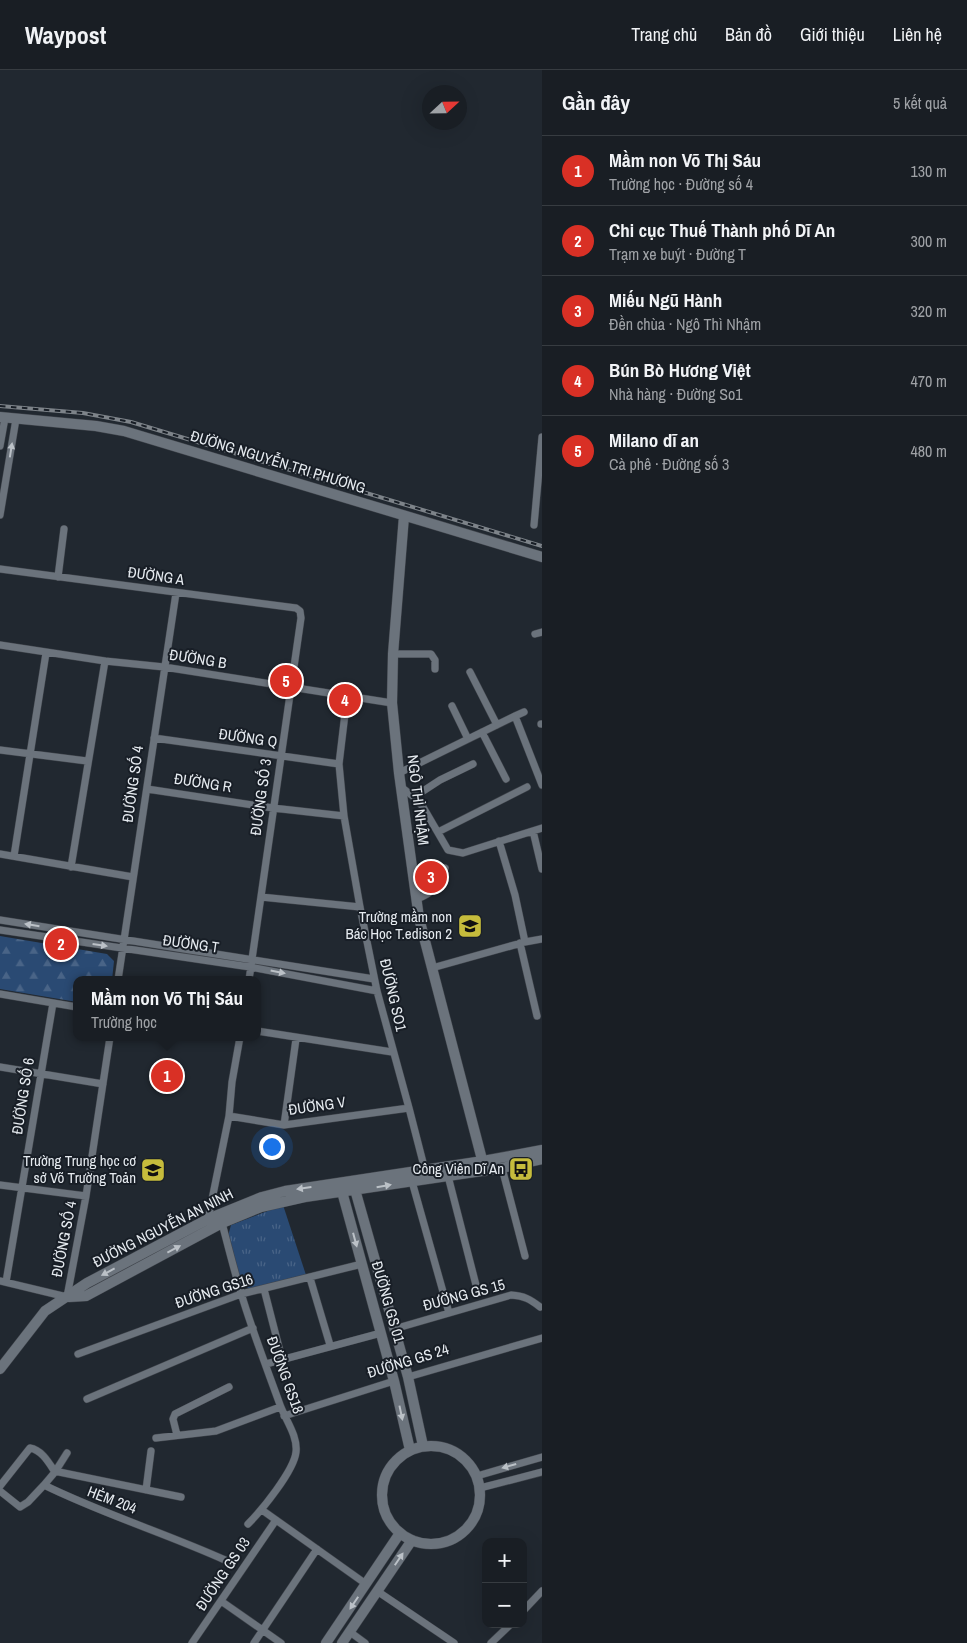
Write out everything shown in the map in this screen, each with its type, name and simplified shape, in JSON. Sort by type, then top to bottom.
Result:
[{"type":"street","name":"ĐƯỜNG NGUYỄN TRI PHƯƠNG","points":[[2,417],[96,426],[124,431],[542,557]]},
{"type":"street","points":[[0,446],[2,417]]},
{"type":"street","points":[[0,515],[16,419]]},
{"type":"street","points":[[534,525],[542,437]]},
{"type":"street","name":"NGÔ THÌ NHẬM","points":[[404,516],[393,654],[392,703],[399,773],[419,918],[484,1166]]},
{"type":"street","points":[[58,577],[64,529]]},
{"type":"street","name":"ĐƯỜNG A","points":[[0,569],[296,608],[300,611],[301,618]]},
{"type":"street","name":"ĐƯỜNG SỐ 4","points":[[118,976],[176,593]]},
{"type":"street","name":"ĐƯỜNG SỐ 3","points":[[249,976],[301,618]]},
{"type":"street","name":"ĐƯỜNG B","points":[[0,645],[106,662],[164,667],[392,703]]},
{"type":"street","points":[[14,856],[46,653]]},
{"type":"street","points":[[393,654],[431,654],[435,660],[435,669]]},
{"type":"street","points":[[71,867],[106,662]]},
{"type":"street","points":[[470,672],[497,725]]},
{"type":"street","name":"ĐƯỜNG SO1","points":[[347,697],[339,764],[344,816],[376,991],[426,1174]]},
{"type":"street","points":[[452,706],[468,739]]},
{"type":"street","points":[[399,773],[524,712]]},
{"type":"street","points":[[515,716],[542,785]]},
{"type":"street","points":[[482,732],[506,779]]},
{"type":"street","name":"ĐƯỜNG Q","points":[[154,738],[339,764]]},
{"type":"street","points":[[0,750],[88,761]]},
{"type":"street","points":[[414,797],[440,780],[473,764]]},
{"type":"street","points":[[401,787],[414,797],[430,817],[448,850],[455,852],[469,851],[542,828]]},
{"type":"street","points":[[438,832],[527,787]]},
{"type":"street","name":"ĐƯỜNG R","points":[[147,788],[273,808],[344,816]]},
{"type":"street","points":[[533,831],[542,869]]},
{"type":"street","points":[[499,841],[515,895],[537,1016]]},
{"type":"street","points":[[0,854],[133,877]]},
{"type":"street","points":[[416,899],[425,896],[439,884],[445,868]]},
{"type":"street","points":[[260,897],[360,907]]},
{"type":"street","name":"ĐƯỜNG T","points":[[0,920],[374,979]]},
{"type":"street","name":"ĐƯỜNG T","points":[[0,930],[250,967],[376,991]]},
{"type":"street","points":[[432,968],[523,942],[542,939]]},
{"type":"street","points":[[0,994],[73,1006]]},
{"type":"street","name":"ĐƯỜNG SỐ 6","points":[[3,1282],[22,1188],[53,1003]]},
{"type":"street","points":[[261,1032],[392,1052]]},
{"type":"street","points":[[284,1125],[296,1038]]},
{"type":"street","name":"ĐƯỜNG SỐ 4","points":[[67,1297],[86,1196],[109,1041]]},
{"type":"street","points":[[208,1220],[229,1116],[232,1082],[239,1041]]},
{"type":"street","points":[[0,1067],[103,1084]]},
{"type":"street","name":"ĐƯỜNG V","points":[[229,1116],[284,1125],[409,1108]]},
{"type":"street","points":[[426,1174],[448,1176],[542,1150]]},
{"type":"street","points":[[3,1282],[67,1297],[86,1296],[220,1219],[281,1201],[341,1188],[484,1166],[502,1168],[542,1159]]},
{"type":"street","points":[[502,1168],[525,1256]]},
{"type":"street","points":[[448,1176],[477,1289]]},
{"type":"street","points":[[410,1177],[449,1313]]},
{"type":"street","points":[[0,1185],[86,1196]]},
{"type":"street","name":"ĐƯỜNG GS 01","points":[[354,1186],[408,1377],[423,1446]]},
{"type":"street","name":"ĐƯỜNG GS 01","points":[[341,1188],[394,1381],[410,1450]]},
{"type":"street","name":"ĐƯỜNG NGUYỄN AN NINH","points":[[0,1370],[45,1311],[87,1283],[208,1220],[220,1219]]},
{"type":"street","name":"ĐƯỜNG GS18","points":[[220,1219],[241,1294],[280,1407],[295,1440],[295,1456],[292,1465],[262,1510],[248,1524]]},
{"type":"street","points":[[362,1264],[374,1261]]},
{"type":"street","name":"ĐƯỜNG GS16","points":[[78,1354],[241,1294],[362,1264]]},
{"type":"street","points":[[310,1278],[330,1346]]},
{"type":"street","points":[[264,1289],[282,1359]]},
{"type":"street","name":"ĐƯỜNG GS 15","points":[[394,1329],[511,1295],[523,1296],[541,1306]]},
{"type":"street","points":[[541,1306],[542,1315]]},
{"type":"street","points":[[87,1399],[253,1328]]},
{"type":"street","points":[[266,1364],[394,1329]]},
{"type":"street","name":"ĐƯỜNG GS 24","points":[[284,1416],[394,1381],[542,1338]]},
{"type":"street","points":[[177,1436],[173,1419],[174,1414],[229,1387]]},
{"type":"street","points":[[156,1438],[216,1431],[280,1407]]},
{"type":"street","points":[[436,1445],[449,1448],[461,1455],[470,1464],[477,1476],[480,1488],[480,1503],[475,1517],[467,1529],[455,1538],[441,1543],[426,1544],[412,1540],[400,1533],[384,1510],[382,1496],[384,1482],[389,1469],[398,1458],[410,1450],[423,1446],[436,1445]]},
{"type":"street","points":[[0,1486],[30,1448],[36,1449],[47,1459],[55,1472],[181,1497]]},
{"type":"street","points":[[146,1490],[151,1451]]},
{"type":"street","points":[[0,1491],[20,1507],[28,1502],[44,1486],[66,1453]]},
{"type":"street","points":[[477,1476],[542,1457]]},
{"type":"street","points":[[480,1488],[542,1472]]},
{"type":"street","name":"HẺM 204","points":[[44,1486],[69,1498],[186,1542],[226,1560]]},
{"type":"street","points":[[262,1510],[377,1592],[454,1643]]},
{"type":"street","name":"ĐƯỜNG GS 03","points":[[192,1643],[276,1520]]},
{"type":"street","points":[[326,1643],[400,1533]]},
{"type":"street","points":[[342,1643],[412,1540]]},
{"type":"street","points":[[254,1643],[317,1550]]},
{"type":"street","points":[[527,1607],[542,1591]]},
{"type":"street","points":[[221,1601],[281,1643]]},
{"type":"street","points":[[491,1643],[507,1628]]},
{"type":"street","points":[[350,1632],[365,1643]]},
{"type":"green space","points":[[0,936],[107,954],[114,961],[112,976],[73,976],[73,1001],[0,989]]},
{"type":"green space","points":[[283,1205],[306,1275],[251,1290],[240,1283],[228,1236],[231,1225]]},
{"type":"railway","points":[[0,406],[83,413],[131,422],[542,546]]},
{"type":"place","name":"Milano dĩ an","points":[[286,681]]},
{"type":"place","name":"Bún Bò Hương Việt","points":[[345,700]]},
{"type":"place","name":"Miếu Ngũ Hành","points":[[431,877]]},
{"type":"place","name":"Trường mầm non Bác Học T.edison 2","points":[[470,926]]},
{"type":"place","name":"Chi cục Thuế Thành phố Dĩ An","points":[[61,944]]},
{"type":"place","name":"Mầm non Võ Thị Sáu","points":[[167,1076]]},
{"type":"place","name":"Công Viên Dĩ An","points":[[521,1169]]},
{"type":"place","name":"Trường Trung học cơ sở Võ Trường Toản","points":[[153,1170]]}]
